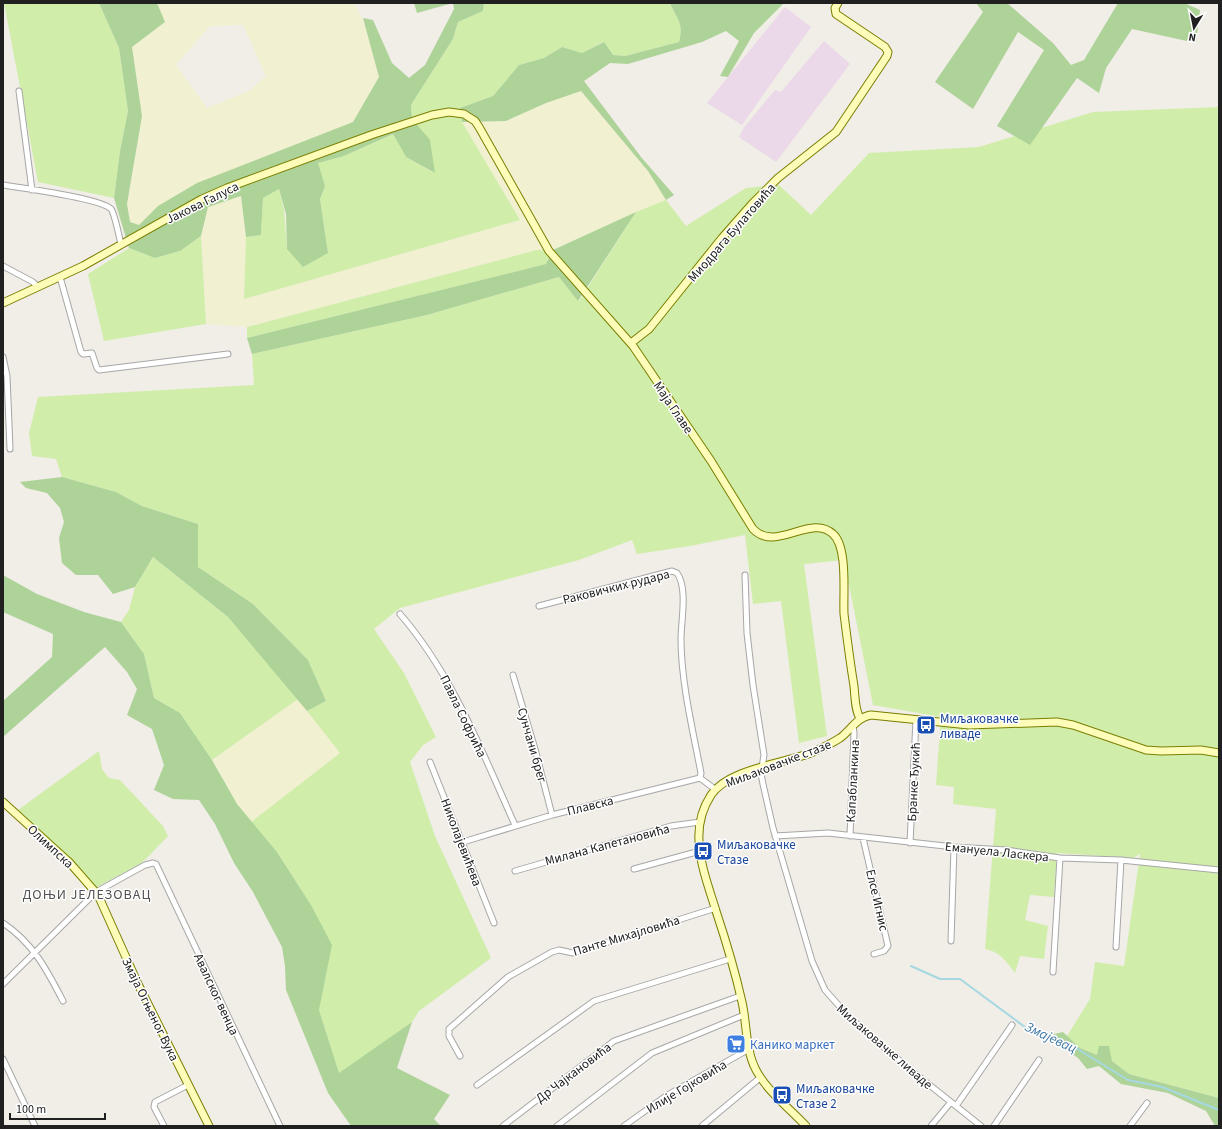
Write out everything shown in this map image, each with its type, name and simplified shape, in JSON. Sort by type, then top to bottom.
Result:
[{"type":"street","name":"Миодрага Булатовића","points":[[631,343],[649,329],[722,238],[752,204],[778,178],[836,132],[887,56],[888,52],[885,47],[836,14],[835,8],[838,3]]},
{"type":"street","points":[[20,92],[32,190]]},
{"type":"street","name":"Маја Главе","points":[[410,122],[449,112],[464,114],[475,121],[550,251],[631,343],[711,461],[756,532],[764,536],[774,537],[808,529],[821,528],[831,532],[837,538],[842,563],[844,613],[860,718]]},
{"type":"street","name":"Јакова Галуса","points":[[3,303],[60,277],[202,199],[227,188],[410,122]]},
{"type":"street","points":[[3,185],[90,200],[110,208],[121,244]]},
{"type":"street","points":[[3,266],[33,282],[38,287]]},
{"type":"street","points":[[60,277],[81,352],[84,354],[92,353],[99,370],[228,354]]},
{"type":"street","points":[[3,357],[7,382],[10,449]]},
{"type":"street","name":"Раковичких рудара","points":[[539,606],[672,571],[678,573],[683,595],[681,638],[684,675],[701,773],[700,778]]},
{"type":"street","name":"Миљаковачке ливаде","points":[[745,575],[747,633],[753,685],[764,755],[762,784],[812,961],[825,990],[834,1002],[863,1031],[981,1126]]},
{"type":"street","name":"Павла Софрића","points":[[400,614],[428,648],[450,686],[516,825]]},
{"type":"street","name":"Сунчани брег","points":[[513,675],[535,749],[552,815]]},
{"type":"street","points":[[860,718],[878,715],[977,725],[1057,722],[1092,731],[1141,749],[1161,751],[1201,750],[1219,753]]},
{"type":"street","name":"Миљаковачке стазе","points":[[806,1126],[760,1077],[754,1066],[740,996],[716,908],[704,873],[700,851],[700,822],[704,809],[716,790],[735,778],[762,767],[814,752],[839,739],[860,718]]},
{"type":"street","name":"Бранке Ђукић","points":[[910,843],[916,720]]},
{"type":"street","name":"Капабланкина","points":[[850,836],[853,726]]},
{"type":"street","name":"Николајевићева","points":[[430,762],[463,842],[487,909],[494,923]]},
{"type":"street","points":[[700,778],[716,790]]},
{"type":"street","name":"Плавска","points":[[463,842],[552,815],[700,778]]},
{"type":"street","name":"Олимпска","points":[[3,802],[69,862],[96,892]]},
{"type":"street","name":"Милана Капетановића","points":[[515,871],[671,826],[700,822]]},
{"type":"street","name":"Емануела Ласкера","points":[[776,836],[822,833],[910,843],[1006,850],[1060,858],[1121,860],[1219,870]]},
{"type":"street","name":"Елсе Игнис","points":[[863,838],[888,946],[884,951],[874,954]]},
{"type":"street","points":[[952,941],[954,847]]},
{"type":"street","points":[[634,868],[700,851]]},
{"type":"street","points":[[1053,972],[1060,858]]},
{"type":"street","points":[[1116,947],[1121,860]]},
{"type":"street","name":"Авалског венца","points":[[96,892],[145,865],[153,863],[158,866],[280,1126]]},
{"type":"street","points":[[3,984],[96,892]]},
{"type":"street","name":"Змаја Огњеног Вука","points":[[96,892],[138,984],[209,1126]]},
{"type":"street","name":"Панте Михајловића","points":[[460,1056],[449,1036],[449,1029],[514,972],[556,950],[573,953],[716,908]]},
{"type":"street","points":[[3,923],[35,952],[43,962],[63,1001]]},
{"type":"street","points":[[477,1085],[594,1001],[730,959]]},
{"type":"street","name":"Др Чајкановића","points":[[503,1126],[614,1041],[740,996]]},
{"type":"street","points":[[557,1126],[652,1054],[744,1015]]},
{"type":"street","points":[[931,1126],[954,1104],[1012,1025]]},
{"type":"street","name":"Илије Гојковића","points":[[624,1126],[666,1096],[750,1049]]},
{"type":"street","points":[[3,1059],[35,1126]]},
{"type":"street","points":[[994,1126],[1039,1060]]},
{"type":"street","points":[[702,1126],[760,1077]]},
{"type":"street","points":[[164,1126],[154,1107],[155,1102],[188,1085]]},
{"type":"street","points":[[1130,1126],[1147,1103]]},
{"type":"shaded area","points":[[785,7],[811,27],[742,125],[707,103]]},
{"type":"shaded area","points":[[824,41],[850,64],[776,162],[739,137],[745,126],[775,90],[781,92]]},
{"type":"green space","points":[[4,3],[99,3],[119,48],[128,111],[120,151],[114,198],[38,182]]},
{"type":"green space","points":[[99,3],[157,3],[165,22],[132,47],[142,116],[127,204],[130,222],[139,225],[158,206],[197,183],[353,122],[379,77],[363,18],[373,20],[392,63],[409,78],[425,65],[454,9],[453,3],[484,3],[483,11],[458,22],[453,39],[411,105],[412,119],[430,140],[435,173],[406,157],[393,134],[344,156],[318,163],[325,186],[320,199],[328,253],[303,267],[287,249],[286,214],[279,189],[263,198],[261,235],[246,237],[241,196],[208,207],[201,236],[180,251],[155,258],[129,248],[114,198],[120,151],[128,111],[119,48]]},
{"type":"green space","points":[[157,3],[354,3],[364,22],[379,77],[353,122],[278,152],[158,206],[139,226],[130,222],[127,205],[142,116],[132,46],[165,22]],"holes":[[[243,25],[266,76],[249,91],[207,108],[176,65],[210,26]]]},
{"type":"green space","points":[[414,3],[453,3],[417,13]]},
{"type":"green space","points":[[484,3],[670,3],[680,25],[681,30],[679,42],[625,56],[613,55],[603,42],[582,53],[562,47],[544,58],[519,65],[493,96],[460,108],[462,122],[520,220],[244,299],[246,237],[261,235],[263,198],[279,189],[284,210],[287,249],[328,253],[320,199],[325,186],[317,163],[344,156],[393,134],[406,157],[434,173],[412,119],[411,105],[453,39],[458,22],[483,11]]},
{"type":"green space","points":[[670,3],[784,3],[754,33],[728,77],[720,76],[739,41],[726,31],[702,42],[628,64],[610,63],[584,81],[641,157],[674,195],[666,200],[648,171],[581,91],[546,103],[506,121],[462,122],[460,108],[493,96],[519,65],[544,58],[562,47],[582,53],[604,42],[613,55],[625,56],[679,42],[681,30],[680,25]]},
{"type":"green space","points":[[976,3],[1007,3],[1053,43],[1071,65],[1084,60],[1118,3],[1184,3],[1200,10],[1196,43],[1132,29],[1106,68],[1099,93],[1077,78],[1030,145],[997,126],[1044,50],[1018,32],[973,109],[935,82],[983,12]]},
{"type":"green space","points":[[581,91],[648,171],[666,200],[553,250],[537,250],[247,327],[206,324],[201,236],[208,207],[241,196],[246,237],[244,299],[520,220],[462,122],[506,121],[546,103]]},
{"type":"green space","points":[[1219,107],[1219,1098],[1129,1074],[1112,1061],[1080,1048],[1067,1036],[1090,999],[1095,962],[1124,966],[1140,854],[1133,858],[1057,853],[1054,897],[1030,895],[1025,920],[1048,926],[1044,959],[1020,956],[1015,973],[1006,961],[999,955],[985,949],[996,809],[953,804],[954,787],[936,785],[941,717],[873,705],[844,560],[804,564],[827,736],[799,743],[781,601],[753,604],[745,535],[690,546],[637,554],[632,540],[579,560],[400,608],[374,629],[404,673],[436,737],[423,745],[410,762],[435,836],[491,958],[419,1011],[412,1022],[339,1074],[319,1010],[311,905],[277,852],[251,822],[340,753],[307,711],[326,701],[308,660],[253,604],[198,567],[198,524],[142,506],[116,492],[62,477],[56,459],[32,456],[29,433],[38,397],[254,385],[252,354],[427,315],[559,277],[579,301],[636,212],[666,200],[686,226],[746,188],[779,185],[811,215],[869,153],[979,147],[1093,112]]},
{"type":"green space","points":[[636,212],[578,301],[559,277],[427,315],[252,354],[247,338],[546,264],[553,250]]},
{"type":"green space","points":[[201,236],[206,324],[104,341],[88,274],[129,248],[155,258],[180,251]]},
{"type":"green space","points":[[537,250],[553,250],[547,264],[247,338],[247,327]]},
{"type":"green space","points":[[62,477],[116,492],[142,506],[198,524],[198,567],[253,604],[308,660],[326,701],[307,711],[228,617],[153,557],[135,587],[113,594],[98,575],[76,575],[62,563],[59,538],[64,522],[60,508],[47,493],[26,488],[20,482]]},
{"type":"green space","points":[[153,557],[228,617],[298,699],[212,760],[180,713],[154,698],[144,654],[121,622],[129,610],[135,587]]},
{"type":"green space","points":[[3,575],[37,594],[84,612],[121,622],[144,654],[154,698],[180,713],[212,760],[237,804],[277,852],[311,905],[332,945],[319,1010],[339,1073],[412,1022],[397,1068],[450,1095],[434,1119],[441,1126],[351,1126],[328,1093],[286,990],[285,966],[282,947],[253,892],[234,863],[215,824],[199,800],[173,799],[154,790],[164,765],[152,729],[127,715],[137,689],[127,672],[105,647],[3,737],[3,701],[52,657],[53,634],[3,612]]},
{"type":"green space","points":[[298,699],[340,753],[251,822],[237,804],[212,760]]},
{"type":"green space","points":[[99,751],[102,769],[109,778],[120,780],[163,826],[168,836],[142,863],[97,887],[72,860],[18,810]]},
{"type":"green space","points":[[1063,1032],[1080,1048],[1097,1055],[1099,1046],[1109,1046],[1112,1061],[1129,1074],[1219,1098],[1219,1126],[1215,1126],[1206,1111],[1168,1093],[1121,1084],[1099,1066],[1087,1069],[1078,1058],[1046,1036]]},
{"type":"waterway","name":"Змајевац","points":[[911,966],[940,979],[960,979],[1029,1030],[1050,1039],[1071,1045],[1128,1080],[1162,1087],[1219,1110]]},
{"type":"place","name":"Миљаковачке ливаде","points":[[926,725]]},
{"type":"place","name":"Миљаковачке Стазе","points":[[703,851]]},
{"type":"place","name":"Канико маркет","points":[[736,1044]]},
{"type":"place","name":"Миљаковачке Стазе 2","points":[[782,1095]]},
{"type":"district","name":"ДОЊИ ЈЕЛЕЗОВАЦ","points":[[87,894]]}]
